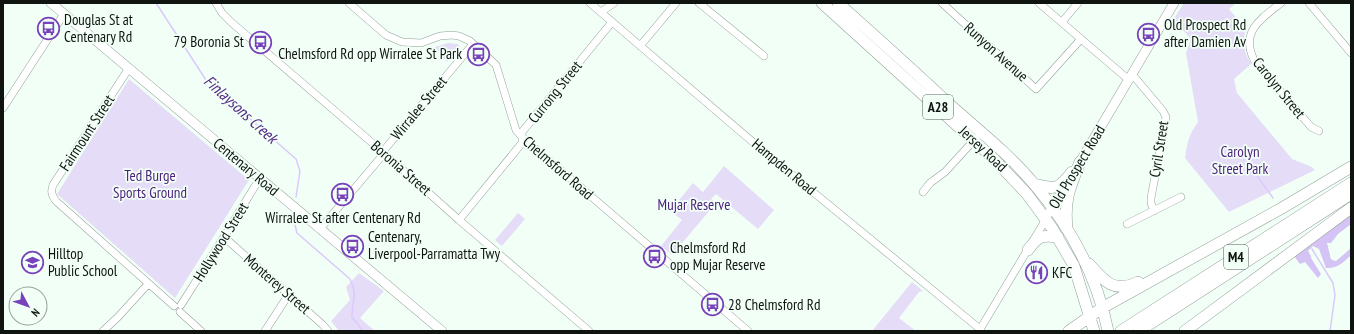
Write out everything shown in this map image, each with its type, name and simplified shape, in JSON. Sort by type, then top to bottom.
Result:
[{"type":"highway","name":"Jersey Road","points":[[822,3],[977,136],[1016,164],[1034,184],[1068,229],[1084,257],[1104,312],[1108,331]]},
{"type":"highway","name":"Jersey Road","points":[[838,3],[977,136],[1016,181],[1046,219],[1074,266],[1093,324]]},
{"type":"highway","points":[[1084,257],[1106,282],[1116,287],[1128,286],[1140,281],[1280,204],[1351,161]]},
{"type":"highway","points":[[1034,184],[1048,188],[1056,187],[1063,183],[1080,162]]},
{"type":"highway","points":[[1068,229],[1067,200],[1069,188],[1080,162]]},
{"type":"highway","points":[[1069,331],[1093,324],[1104,312],[1351,167]]},
{"type":"highway","name":"M4","points":[[1121,331],[1351,183]]},
{"type":"highway","name":"M4","points":[[1139,331],[1351,194]]},
{"type":"highway","points":[[1185,331],[1351,208]]},
{"type":"highway","points":[[1028,250],[1034,241],[1042,236],[1058,237]]},
{"type":"main road","name":"Centenary Road","points":[[51,3],[442,331]]},
{"type":"main road","name":"Old Prospect Road","points":[[1046,219],[1174,3]]},
{"type":"street","name":"Boronia Street","points":[[216,3],[222,13],[231,22],[589,331]]},
{"type":"street","name":"Chelmsford Road","points":[[349,3],[386,35],[402,42],[421,43],[440,36],[452,35],[465,38],[473,44],[496,65],[516,130],[522,137],[748,331]]},
{"type":"street","name":"Hampden Road","points":[[590,3],[768,155],[980,330]]},
{"type":"street","points":[[600,12],[614,3]]},
{"type":"street","points":[[640,46],[676,3]]},
{"type":"street","points":[[699,3],[764,56]]},
{"type":"street","name":"Runyon Avenue","points":[[942,3],[1036,89],[1081,39]]},
{"type":"street","name":"Cyril Street","points":[[1039,3],[1081,39],[1130,77],[1163,111],[1166,117],[1151,198],[1154,211]]},
{"type":"street","points":[[1062,22],[1078,3]]},
{"type":"street","name":"Carolyn Street","points":[[1281,3],[1254,28],[1250,37],[1249,47],[1254,60],[1311,127],[1319,131]]},
{"type":"street","points":[[1309,3],[1351,53]]},
{"type":"street","points":[[3,108],[64,14]]},
{"type":"street","name":"Currong Street","points":[[459,220],[522,143],[522,132],[612,22]]},
{"type":"street","name":"Wirralee Street","points":[[320,228],[382,156],[473,44]]},
{"type":"street","name":"Fairmount Street","points":[[129,68],[53,186],[52,195],[148,284]]},
{"type":"street","points":[[923,192],[930,183],[945,172],[977,136]]},
{"type":"street","name":"Hollywood Street","points":[[178,308],[255,186],[261,179]]},
{"type":"street","points":[[1128,224],[1181,197]]},
{"type":"street","name":"Old Prospect Road","points":[[980,330],[1046,219]]},
{"type":"street","name":"Monterey Street","points":[[224,237],[324,325],[328,331]]},
{"type":"street","points":[[103,331],[148,284],[178,308],[201,331]]},
{"type":"street","points":[[265,331],[289,294]]},
{"type":"green space","name":"Carolyn Street Park","points":[[1184,3],[1236,3],[1229,9],[1246,29],[1244,47],[1251,64],[1234,79],[1237,93],[1292,159],[1312,167],[1315,170],[1229,212],[1185,158],[1189,139],[1198,122],[1186,53],[1191,39],[1173,20]]},
{"type":"green space","points":[[448,43],[458,44],[460,47],[447,62],[435,47]]},
{"type":"green space","name":"Ted Burge Sports Ground","points":[[129,79],[249,180],[175,298],[57,194]]},
{"type":"green space","name":"Mujar Reserve","points":[[724,166],[774,210],[758,229],[716,194],[711,199],[716,203],[672,255],[661,246],[682,220],[670,211],[693,183],[703,192]]},
{"type":"green space","points":[[518,213],[525,219],[502,246],[495,240]]},
{"type":"green space","points":[[359,273],[384,291],[360,318],[375,331],[339,331],[331,321],[350,300],[346,287]]},
{"type":"green space","points":[[912,282],[923,291],[919,292],[899,318],[916,331],[872,331]]},
{"type":"shaded area","points":[[1351,214],[1351,224],[1338,234],[1331,243],[1327,243],[1332,260],[1336,261],[1350,249],[1351,255],[1346,260],[1337,266],[1326,268],[1319,249],[1313,246],[1308,251],[1321,274],[1318,278],[1305,262],[1300,264],[1294,256]]},
{"type":"waterway","name":"Finlaysons Creek","points":[[156,3],[206,80],[296,159],[300,171],[296,197]]},
{"type":"waterway","points":[[1255,173],[1273,198]]},
{"type":"waterway","name":"Finlaysons Creek","points":[[293,217],[297,233],[350,279],[354,289],[352,317],[363,331]]},
{"type":"waterway","points":[[1312,249],[1333,283],[1335,295],[1330,331]]},
{"type":"place","name":"Douglas St at Centenary Rd","points":[[48,29]]},
{"type":"place","name":"Old Prospect Rd after Damien Av","points":[[1149,34]]},
{"type":"place","name":"79 Boronia St","points":[[260,42]]},
{"type":"place","name":"Chelmsford Rd opp Wirralee St Park","points":[[478,54]]},
{"type":"place","name":"Wirralee St after Centenary Rd","points":[[343,195]]},
{"type":"place","name":"Centenary, Liverpool-Parramatta Twy","points":[[352,246]]},
{"type":"place","name":"Chelmsford Rd opp Mujar Reserve","points":[[654,257]]},
{"type":"place","name":"Hilltop Public School","points":[[32,263]]},
{"type":"place","name":"KFC","points":[[1036,273]]},
{"type":"place","name":"28 Chelmsford Rd","points":[[712,305]]}]
